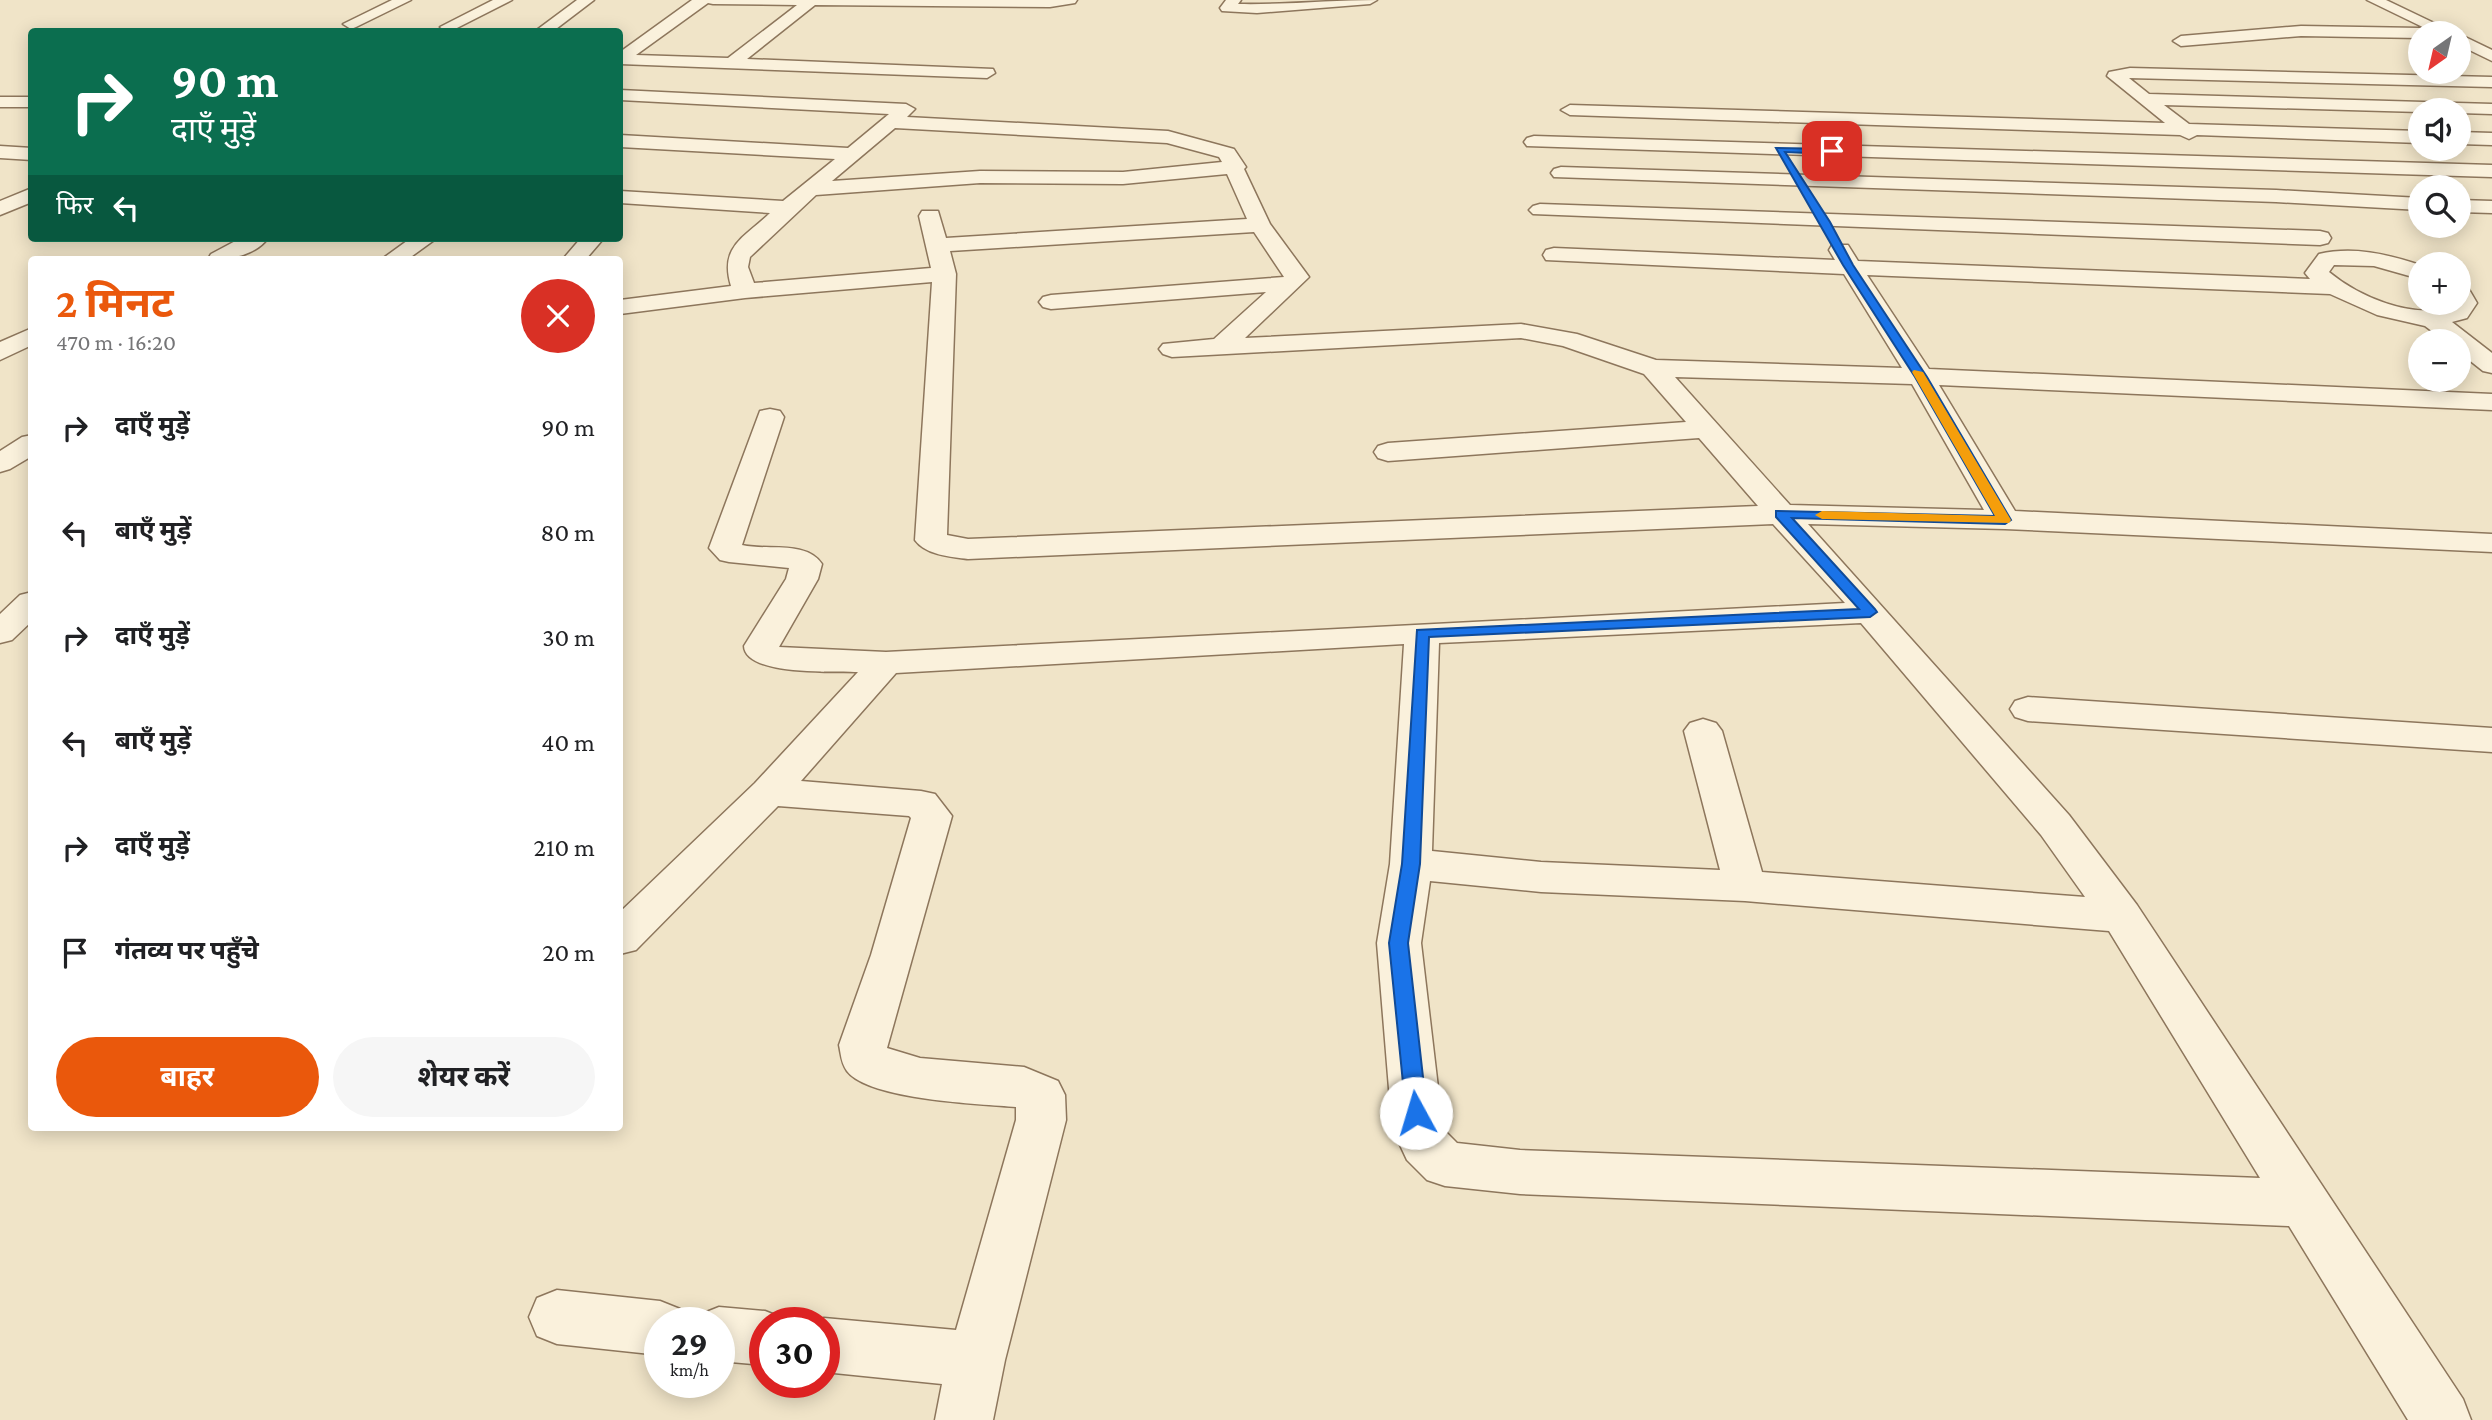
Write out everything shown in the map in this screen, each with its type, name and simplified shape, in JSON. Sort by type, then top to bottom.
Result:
[{"type":"street","points":[[351,24],[404,0]]},
{"type":"street","points":[[447,27],[505,0]]},
{"type":"street","points":[[547,28],[587,0]]},
{"type":"street","points":[[623,57],[702,0]]},
{"type":"street","points":[[712,0],[1050,3],[1070,0]]},
{"type":"street","points":[[1234,0],[1227,8],[1257,9],[1370,0]]},
{"type":"street","points":[[2374,0],[2420,21]]},
{"type":"street","points":[[733,62],[810,2]]},
{"type":"street","points":[[2361,12],[2402,13]]},
{"type":"street","points":[[2181,41],[2301,31],[2408,33]]},
{"type":"street","points":[[2471,37],[2492,36]]},
{"type":"street","points":[[2471,44],[2492,56]]},
{"type":"street","points":[[623,59],[986,73]]},
{"type":"street","points":[[745,291],[737,267],[739,255],[788,208],[910,105],[944,71]]},
{"type":"street","points":[[2347,255],[2320,238],[2276,196],[2228,163],[2115,76],[2130,73],[2492,82]]},
{"type":"street","points":[[623,95],[910,105],[1168,137],[1227,153],[1236,167],[1260,225],[1297,277],[1221,346]]},
{"type":"street","points":[[623,109],[640,96]]},
{"type":"street","points":[[2143,99],[2492,109]]},
{"type":"street","points":[[0,102],[28,102]]},
{"type":"street","points":[[1570,110],[2408,137]]},
{"type":"street","points":[[1755,116],[1801,183],[1848,265],[1921,377],[2005,520]]},
{"type":"street","points":[[2471,138],[2492,139]]},
{"type":"street","points":[[623,141],[851,154]]},
{"type":"street","points":[[1534,142],[2492,171]]},
{"type":"street","points":[[0,152],[28,154]]},
{"type":"street","points":[[810,189],[980,177],[1123,178],[1236,167]]},
{"type":"street","points":[[1561,173],[1801,183],[2276,196],[2408,203]]},
{"type":"street","points":[[0,209],[28,196]]},
{"type":"street","points":[[623,201],[788,208]]},
{"type":"street","points":[[2471,206],[2492,207]]},
{"type":"street","points":[[1540,210],[2320,238]]},
{"type":"street","points":[[1260,225],[932,230],[944,274],[931,540],[937,544],[968,549],[1781,514],[2005,520],[2492,543]]},
{"type":"street","points":[[224,256],[248,242]]},
{"type":"street","points":[[398,256],[420,242]]},
{"type":"street","points":[[577,256],[589,242]]},
{"type":"street","points":[[1554,255],[1848,265],[2331,287]]},
{"type":"street","points":[[2408,268],[2347,255],[2327,259],[2317,274],[2331,287],[2372,305],[2432,319],[2492,365]]},
{"type":"street","points":[[623,307],[745,291],[944,274]]},
{"type":"street","points":[[1051,302],[1291,283]]},
{"type":"street","points":[[2432,319],[2449,315]]},
{"type":"street","points":[[1172,349],[1521,331],[1568,339],[1653,368],[2492,402]]},
{"type":"street","points":[[0,352],[28,337]]},
{"type":"street","points":[[1653,368],[1781,514],[1830,565],[2055,825],[2122,916],[2442,1420]]},
{"type":"street","points":[[770,417],[724,548],[738,556],[786,556],[806,564],[802,579],[761,651],[772,657],[886,663],[1422,633],[1870,612]]},
{"type":"street","points":[[1388,452],[1707,429]]},
{"type":"street","points":[[0,463],[28,446]]},
{"type":"street","points":[[0,472],[28,472]]},
{"type":"street","points":[[0,633],[28,606]]},
{"type":"street","points":[[1422,633],[1411,864],[1399,943],[1416,1113],[1426,1145],[1445,1164],[1520,1172],[2305,1203]]},
{"type":"street","points":[[623,935],[769,792],[886,663]]},
{"type":"street","points":[[2028,709],[2492,740]]},
{"type":"street","points":[[1703,731],[1745,886]]},
{"type":"street","points":[[769,792],[920,804],[932,816],[893,955],[863,1045],[866,1059],[879,1069],[901,1075],[1024,1087],[1041,1096],[1041,1120],[976,1360],[964,1420]]},
{"type":"street","points":[[1411,864],[1541,877],[1745,886],[2122,916]]},
{"type":"street","points":[[557,1317],[644,1326]]},
{"type":"street","points":[[840,1347],[976,1360]]},
{"type":"slow traffic","points":[[1822,515],[2005,520],[1918,372]]},
{"type":"route","points":[[1416,1113],[1399,943],[1411,864],[1422,633],[1870,612],[1781,514],[2005,520],[1921,377],[1848,265],[1825,222],[1779,150],[1832,151]]}]
